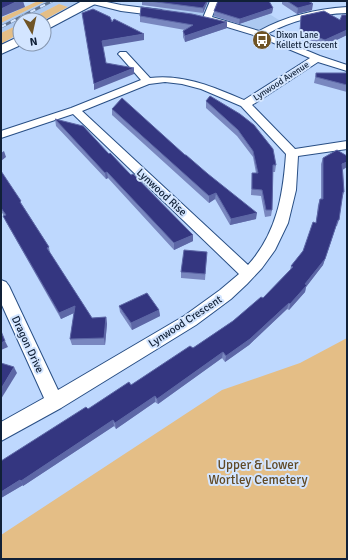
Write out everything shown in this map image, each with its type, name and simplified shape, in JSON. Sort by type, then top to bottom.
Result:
[{"type":"main road","points":[[52,23],[92,1]]},
{"type":"main road","points":[[1,50],[12,44]]},
{"type":"street","points":[[92,1],[121,8],[171,14]]},
{"type":"street","points":[[214,1],[203,18],[260,34],[318,58],[347,68]]},
{"type":"street","points":[[334,1],[344,10]]},
{"type":"street","points":[[260,34],[282,22],[301,16],[344,10]]},
{"type":"street","points":[[123,54],[147,81]]},
{"type":"street","name":"Lynwood Avenue","points":[[245,104],[318,58]]},
{"type":"street","points":[[1,135],[75,110],[147,81],[165,79],[183,81],[205,87],[245,104],[292,153],[347,145]]},
{"type":"street","name":"Lynwood Rise","points":[[75,110],[248,274]]},
{"type":"street","name":"Lynwood Crescent","points":[[1,432],[55,402],[217,303],[248,274],[269,246],[282,222],[289,198],[292,153]]},
{"type":"street","name":"Dragon Drive","points":[[1,286],[55,402]]},
{"type":"shaded area","points":[[46,1],[79,1],[68,7],[59,4],[44,12],[24,12]]},
{"type":"shaded area","points":[[164,1],[249,1],[282,22],[260,34],[157,12]]},
{"type":"shaded area","points":[[12,18],[12,28],[1,33],[1,23]]},
{"type":"green space","points":[[38,1],[46,1],[24,12],[14,12]]},
{"type":"green space","points":[[59,4],[68,7],[52,16],[52,12],[44,12]]},
{"type":"green space","points":[[12,13],[12,18],[1,23],[1,18]]},
{"type":"green space","points":[[12,28],[12,38],[1,44],[1,33]]},
{"type":"green space","name":"Upper & Lower Wortley Cemetery","points":[[347,338],[347,559],[1,559],[1,535],[222,390],[300,363]]},
{"type":"building","points":[[1,1],[18,1],[1,9]]},
{"type":"building","points":[[149,1],[207,1],[203,8]]},
{"type":"building","points":[[218,1],[269,1],[273,8],[240,19],[214,11]]},
{"type":"building","points":[[287,1],[308,1],[313,4],[298,8]]},
{"type":"building","points":[[141,7],[192,14],[227,22],[185,36],[183,31],[193,25],[140,16]]},
{"type":"building","points":[[93,9],[110,17],[112,22],[114,19],[144,34],[102,41],[106,63],[134,68],[94,84],[82,13]]},
{"type":"building","points":[[324,11],[340,20],[342,15],[347,15],[347,30],[325,40],[300,32],[301,16]]},
{"type":"building","points":[[316,73],[347,73],[347,85],[316,77]]},
{"type":"building","points":[[210,96],[240,114],[254,125],[273,149],[276,165],[273,165],[272,210],[266,210],[262,190],[252,189],[252,173],[258,173],[253,151],[238,130],[206,101]]},
{"type":"building","points":[[122,98],[185,155],[257,213],[231,219],[216,193],[209,196],[112,109]]},
{"type":"building","points":[[55,119],[83,126],[109,154],[110,153],[131,175],[133,174],[193,235],[174,243],[107,172],[105,173]]},
{"type":"building","points":[[337,150],[347,156],[347,162],[342,164],[344,192],[339,220],[325,259],[305,284],[307,285],[290,304],[289,303],[250,339],[226,356],[223,352],[157,399],[155,396],[115,423],[113,420],[21,481],[20,480],[1,492],[1,461],[86,407],[88,409],[129,382],[131,385],[190,346],[193,348],[233,321],[261,297],[263,298],[293,267],[291,266],[303,251],[313,222],[316,223],[320,199],[323,199],[323,158]]},
{"type":"building","points":[[1,171],[49,247],[47,248],[92,318],[106,317],[104,338],[70,339],[75,306],[59,313],[3,216],[6,215],[1,208]]},
{"type":"building","points":[[184,250],[207,252],[205,274],[181,272]]},
{"type":"building","points":[[147,293],[159,310],[131,323],[119,306]]},
{"type":"building","points":[[1,331],[5,341],[1,343]]},
{"type":"building","points":[[1,363],[14,367],[1,389]]},
{"type":"railway","points":[[1,27],[52,1]]},
{"type":"place","name":"Dixon Lane Kellett Crescent","points":[[262,40]]}]
